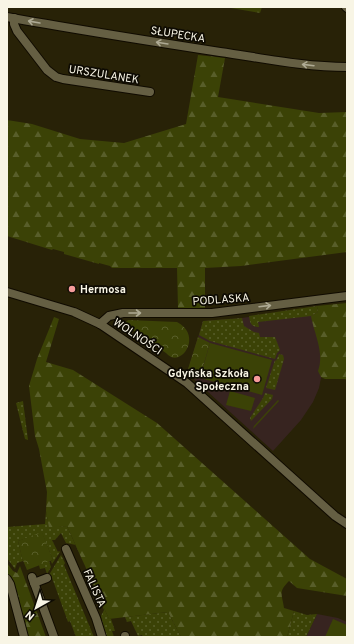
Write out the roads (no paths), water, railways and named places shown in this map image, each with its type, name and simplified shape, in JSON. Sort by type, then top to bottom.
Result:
[{"type":"street","name":"SŁUPECKA","points":[[10,17],[188,48],[325,67],[347,67]]},
{"type":"street","name":"URSZULANEK","points":[[10,17],[18,31],[47,70],[56,77],[150,92]]},
{"type":"street","name":"WOLNOŚCI","points":[[7,292],[74,312],[100,324],[187,383],[331,513],[347,524]]},
{"type":"street","name":"PODLASKA","points":[[100,324],[109,316],[123,313],[212,313],[347,296]]},
{"type":"street","name":"FALISTA","points":[[66,549],[96,618],[102,637]]},
{"type":"street","points":[[47,578],[33,580],[54,637]]},
{"type":"street","points":[[7,579],[24,637]]},
{"type":"place","name":"Hermosa","points":[[72,289]]},
{"type":"place","name":"Gdyńska Szkoła Społeczna","points":[[257,379]]}]
